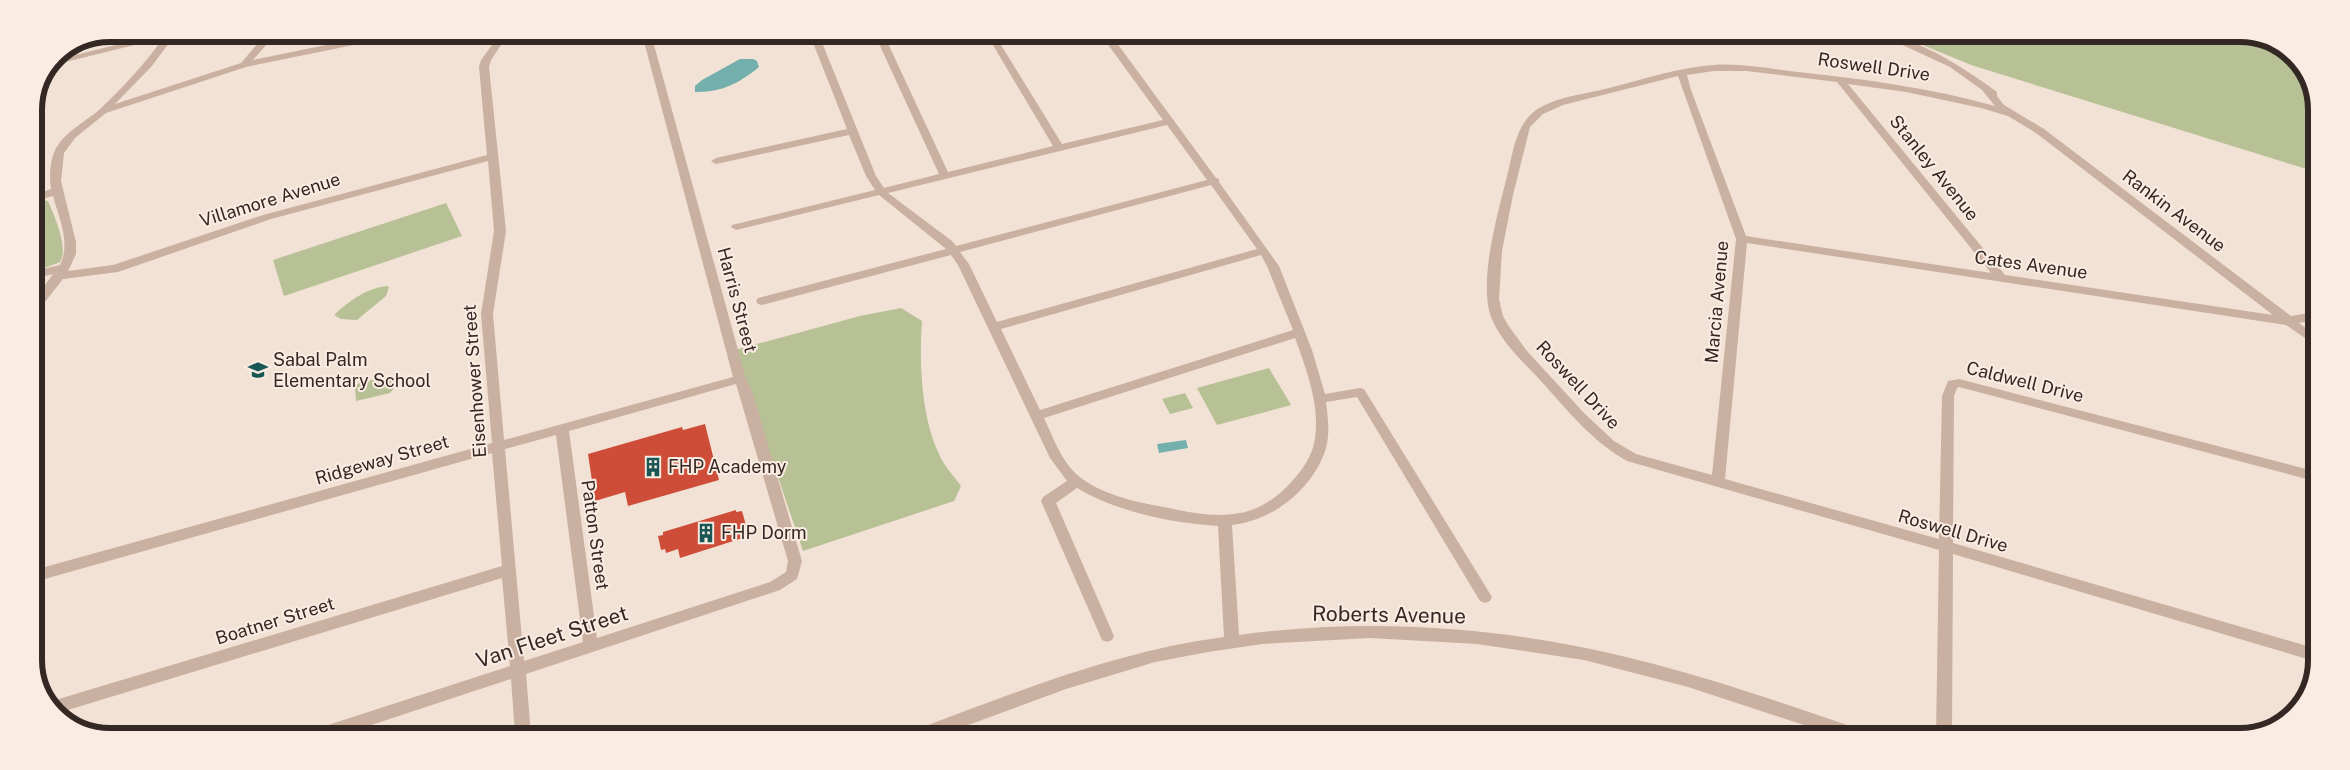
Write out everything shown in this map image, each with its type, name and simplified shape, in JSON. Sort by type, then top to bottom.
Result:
[{"type":"street","points":[[66,60],[138,42]]},
{"type":"street","points":[[43,296],[61,272],[70,254],[54,176],[59,153],[63,146],[102,112],[165,42]]},
{"type":"street","points":[[244,65],[264,42]]},
{"type":"street","points":[[102,112],[244,65],[352,42]]},
{"type":"street","name":"Eisenhower Street","points":[[499,42],[486,60],[484,67],[500,231],[499,249],[488,290],[487,314],[522,728]]},
{"type":"street","name":"Harris Street","points":[[648,42],[740,379],[747,394],[794,561],[792,575]]},
{"type":"street","points":[[817,42],[871,176],[881,192],[935,232],[954,250],[963,264],[1066,473],[1076,482],[1092,491],[1132,504],[1196,519],[1225,521],[1254,516],[1281,500],[1308,472],[1318,452],[1322,437],[1319,399],[1298,333],[1273,266],[1215,181],[1111,42]]},
{"type":"street","points":[[882,42],[945,177]]},
{"type":"street","points":[[995,42],[1060,149]]},
{"type":"street","name":"Rankin Avenue","points":[[1901,42],[1953,65],[1987,90],[2001,107],[2040,131],[2307,335]]},
{"type":"street","name":"Roswell Drive","points":[[2010,113],[1946,95],[1840,80],[1720,68],[1682,74],[1556,104],[1544,109],[1529,121],[1525,127],[1503,214],[1492,292],[1494,307],[1504,328],[1602,439],[1632,458],[1947,547],[2308,653]]},
{"type":"street","name":"Marcia Avenue","points":[[1682,74],[1686,90],[1742,239],[1718,482]]},
{"type":"street","name":"Stanley Avenue","points":[[1840,80],[2001,278]]},
{"type":"street","points":[[736,227],[1170,121]]},
{"type":"street","points":[[716,161],[853,131]]},
{"type":"street","name":"Villamore Avenue","points":[[43,275],[114,269],[141,262],[267,217],[492,156]]},
{"type":"street","points":[[762,301],[1215,181]]},
{"type":"street","points":[[43,195],[56,191]]},
{"type":"street","name":"Cates Avenue","points":[[1742,239],[2288,321],[2307,317]]},
{"type":"street","points":[[994,327],[1264,251]]},
{"type":"street","points":[[1037,416],[1298,333]]},
{"type":"street","name":"Ridgeway Street","points":[[43,573],[740,379]]},
{"type":"street","name":"Caldwell Drive","points":[[1944,728],[1948,396],[1952,384],[1958,383],[2308,474]]},
{"type":"street","points":[[1319,399],[1360,392],[1485,598]]},
{"type":"street","name":"Patton Street","points":[[562,429],[591,647]]},
{"type":"street","points":[[1076,482],[1048,501],[1107,636]]},
{"type":"street","points":[[1225,521],[1232,643]]},
{"type":"street","name":"Boatner Street","points":[[61,705],[509,570]]},
{"type":"street","name":"Van Fleet Street","points":[[340,728],[775,586],[792,575]]},
{"type":"street","name":"Roberts Avenue","points":[[938,728],[980,712],[1155,656],[1232,643],[1333,632],[1463,636],[1585,654],[1654,671],[1758,702],[1834,728]]},
{"type":"green space","points":[[1915,42],[2239,42],[2257,45],[2281,57],[2291,66],[2302,85],[2307,107],[2307,169],[1971,65]]},
{"type":"green space","points":[[43,200],[48,201],[62,240],[63,249],[60,262],[43,269]]},
{"type":"green space","points":[[446,203],[462,236],[284,296],[273,260]]},
{"type":"green space","points":[[386,286],[389,287],[386,296],[357,320],[341,319],[334,315],[358,296]]},
{"type":"green space","points":[[901,308],[922,321],[921,371],[928,423],[941,458],[961,486],[954,501],[803,551],[735,350],[860,316]]},
{"type":"green space","points":[[1269,368],[1291,405],[1217,425],[1197,388]]},
{"type":"green space","points":[[391,376],[399,382],[390,393],[356,401],[355,386],[359,383]]},
{"type":"green space","points":[[1185,393],[1193,408],[1170,414],[1162,399]]},
{"type":"water","points":[[740,59],[753,59],[757,61],[759,67],[729,86],[713,91],[695,92],[695,86],[702,80]]},
{"type":"water","points":[[1186,440],[1188,448],[1159,453],[1157,444]]},
{"type":"building","name":"FHP Academy","points":[[705,424],[719,480],[628,506],[625,492],[595,501],[588,454],[682,427],[683,430]]},
{"type":"building","name":"FHP Dorm","points":[[736,510],[736,512],[742,511],[749,536],[680,558],[678,549],[666,553],[665,549],[661,550],[658,536],[663,535],[663,532]]},
{"type":"place","name":"Sabal Palm Elementary School","points":[[258,370]]},
{"type":"place","name":"FHP Academy","points":[[653,467]]},
{"type":"place","name":"FHP Dorm","points":[[706,533]]}]
